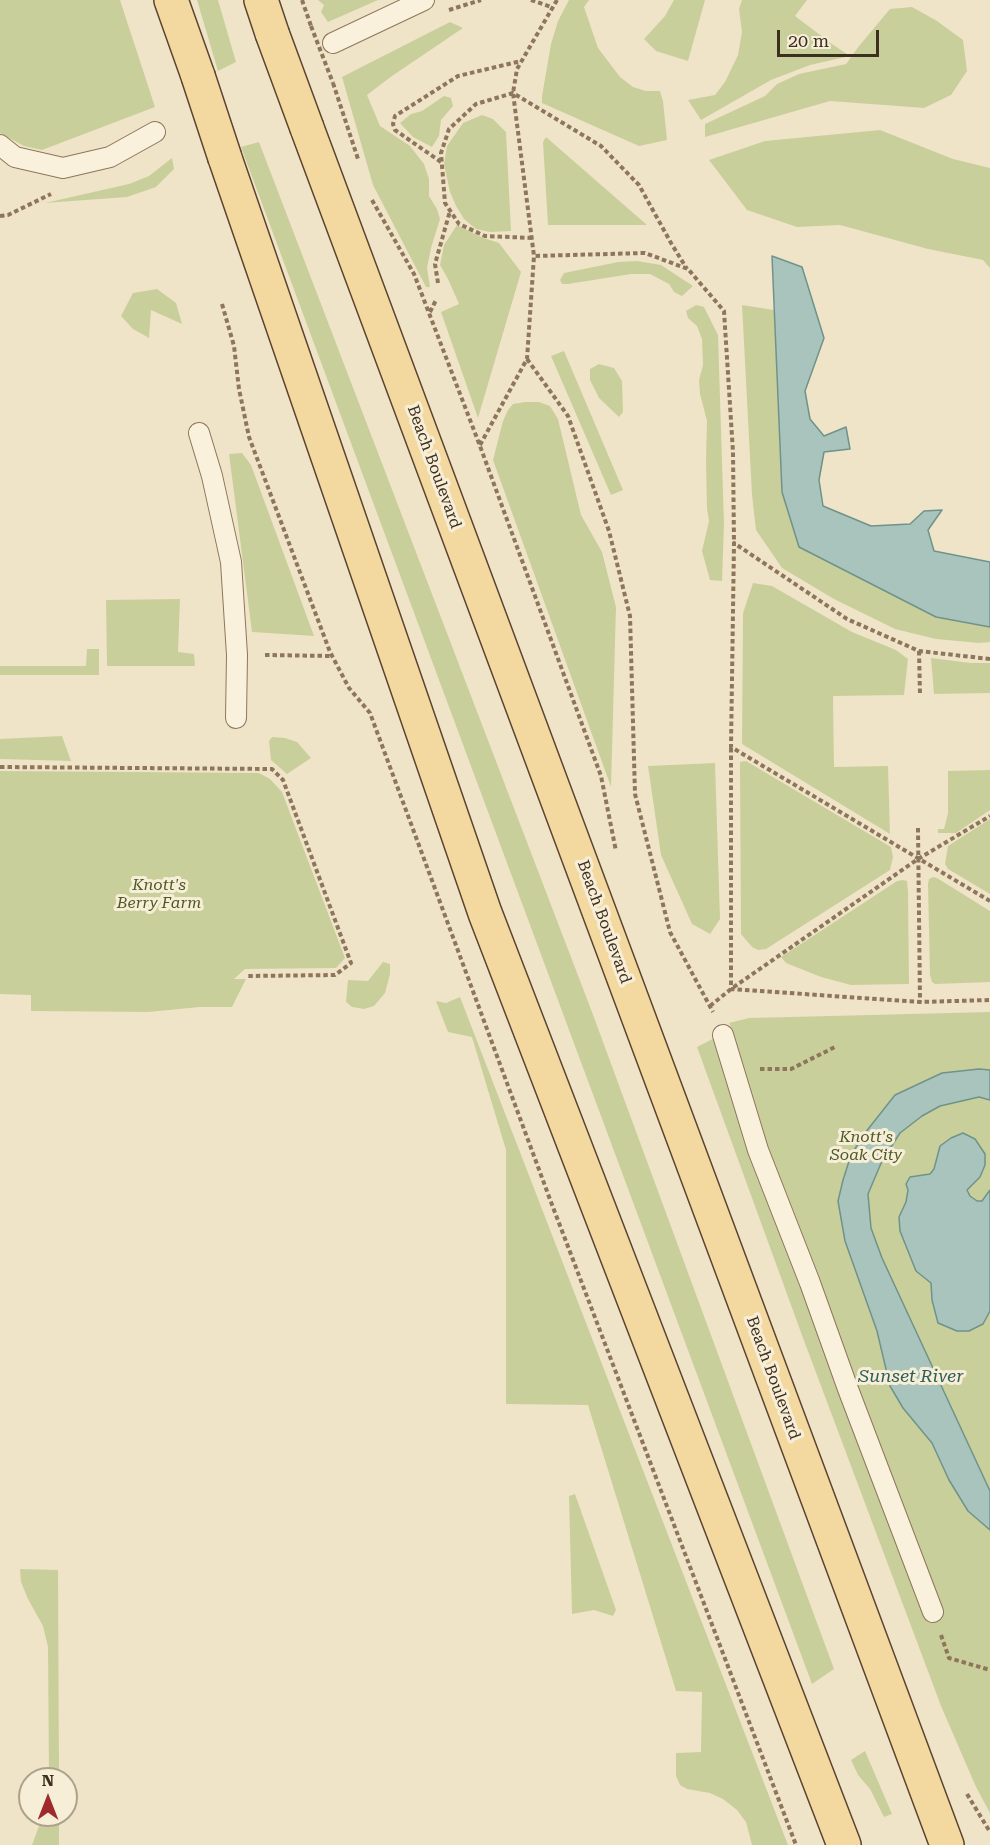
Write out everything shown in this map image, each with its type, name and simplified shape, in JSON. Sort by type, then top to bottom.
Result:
[{"type":"main road","points":[[171,0],[485,914],[844,1845]]},
{"type":"main road","name":"Beach Boulevard","points":[[266,13],[947,1845]]},
{"type":"lane","points":[[333,43],[424,0]]},
{"type":"lane","points":[[0,145],[15,157],[63,168],[110,156],[155,132]]},
{"type":"lane","points":[[200,433],[231,562],[237,655],[236,718]]},
{"type":"lane","points":[[723,1035],[758,1150],[933,1612]]},
{"type":"path","points":[[302,0],[333,83],[358,161]]},
{"type":"path","points":[[531,0],[551,7]]},
{"type":"path","points":[[480,446],[527,359],[534,256],[513,93],[517,69],[557,0]]},
{"type":"path","points":[[442,163],[395,130],[393,124],[395,116],[458,76],[521,61]]},
{"type":"path","points":[[532,238],[485,236],[459,224],[445,204],[441,153],[449,129],[476,104],[513,93],[601,146],[639,185],[670,243],[688,269],[724,310],[733,452],[734,543],[730,747],[730,989]]},
{"type":"path","points":[[369,194],[414,274],[480,446],[601,776],[617,860]]},
{"type":"path","points":[[438,283],[435,264],[450,210]]},
{"type":"path","points":[[534,256],[645,253],[688,269]]},
{"type":"path","points":[[430,312],[436,300]]},
{"type":"path","points":[[222,304],[234,346],[239,389],[249,437],[332,656],[349,688],[370,712],[551,1202],[796,1845]]},
{"type":"path","points":[[527,359],[568,416],[609,531],[630,616],[635,794],[670,932],[723,1035]]},
{"type":"path","points":[[734,543],[847,618],[919,651],[990,659]]},
{"type":"path","points":[[919,651],[920,694]]},
{"type":"path","points":[[237,655],[332,656]]},
{"type":"path","points":[[730,747],[990,901]]},
{"type":"path","points":[[0,767],[272,769],[283,780],[351,963],[335,975],[246,976]]},
{"type":"path","points":[[710,1006],[730,989],[918,859],[990,816]]},
{"type":"path","points":[[918,828],[920,1002]]},
{"type":"path","points":[[730,989],[920,1002],[990,1000]]},
{"type":"path","points":[[734,1069],[790,1069],[835,1047]]},
{"type":"path","points":[[933,1612],[949,1658],[990,1670]]},
{"type":"path","points":[[964,1785],[968,1796],[990,1832]]},
{"type":"green space","points":[[0,0],[120,0],[155,107],[42,150],[24,146],[0,133]]},
{"type":"green space","points":[[197,0],[218,0],[236,62],[218,71]]},
{"type":"green space","points":[[318,0],[378,0],[328,22],[321,12],[324,5]]},
{"type":"green space","points":[[569,0],[589,0],[584,7],[598,48],[620,77],[633,87],[646,91],[660,91],[667,140],[639,146],[542,103],[551,44],[558,21]]},
{"type":"green space","points":[[674,0],[705,0],[688,61],[656,51],[644,39],[665,16]]},
{"type":"green space","points":[[742,0],[807,0],[795,16],[850,56],[810,65],[771,80],[701,120],[688,100],[715,95],[725,82],[738,55],[742,32],[739,9]]},
{"type":"green space","points":[[912,7],[937,21],[963,40],[967,71],[951,95],[924,108],[830,101],[705,137],[705,124],[765,96],[777,84],[799,74],[846,64],[890,9]]},
{"type":"green space","points":[[450,22],[463,28],[367,95],[380,126],[410,146],[424,164],[429,179],[429,196],[440,219],[427,268],[430,287],[426,287],[373,185],[342,77]]},
{"type":"green space","points":[[444,96],[451,98],[453,106],[441,120],[439,136],[432,147],[413,137],[400,123],[411,114],[422,111]]},
{"type":"green space","points":[[482,115],[493,119],[506,132],[511,231],[490,232],[476,229],[464,219],[450,192],[444,164],[447,146],[463,123]]},
{"type":"green space","points":[[880,130],[953,159],[990,168],[990,268],[983,260],[928,249],[840,225],[797,227],[747,210],[709,160],[765,141]]},
{"type":"green space","points":[[546,137],[647,225],[548,225],[543,142]]},
{"type":"green space","points":[[259,142],[592,1012],[834,1669],[812,1684],[241,147]]},
{"type":"green space","points":[[172,158],[174,169],[156,187],[127,197],[45,203],[129,184],[149,176]]},
{"type":"green space","points":[[457,225],[499,243],[521,272],[478,418],[441,312],[459,304],[440,265],[444,245]]},
{"type":"green space","points":[[637,261],[661,265],[693,286],[682,296],[674,292],[669,284],[650,274],[631,274],[568,284],[562,284],[560,280],[564,273],[618,262]]},
{"type":"green space","points":[[157,289],[176,303],[182,324],[151,310],[149,338],[133,329],[121,316],[133,293]]},
{"type":"green space","points":[[696,305],[704,307],[718,335],[724,524],[722,581],[710,580],[702,551],[709,521],[707,421],[699,380],[703,365],[702,339],[697,326],[688,318],[686,311]]},
{"type":"green space","points":[[742,305],[774,310],[782,492],[799,547],[936,617],[990,627],[990,642],[936,639],[895,629],[834,599],[782,568],[756,530],[752,495]]},
{"type":"green space","points":[[564,351],[623,490],[611,495],[551,356]]},
{"type":"green space","points":[[599,364],[614,368],[622,381],[623,412],[619,417],[599,398],[590,380],[590,369]]},
{"type":"green space","points":[[539,402],[550,406],[558,419],[581,515],[602,552],[616,607],[611,787],[493,460],[508,410],[513,404]]},
{"type":"green space","points":[[242,453],[251,465],[314,636],[252,632],[229,454]]},
{"type":"green space","points":[[753,583],[772,586],[852,632],[896,650],[908,659],[904,695],[833,696],[834,767],[888,766],[890,834],[742,744],[743,613]]},
{"type":"green space","points":[[180,599],[178,652],[194,654],[195,666],[107,666],[106,600]]},
{"type":"green space","points":[[87,649],[99,649],[99,675],[0,675],[0,666],[86,666]]},
{"type":"green space","points":[[931,658],[990,663],[990,693],[934,694]]},
{"type":"green space","points":[[62,736],[71,761],[0,759],[0,739]]},
{"type":"green space","points":[[272,737],[297,742],[311,758],[287,774],[271,760],[269,741]]},
{"type":"green space","points":[[746,761],[891,847],[893,857],[890,870],[766,949],[758,950],[752,947],[741,934],[740,762]]},
{"type":"green space","points":[[715,763],[720,919],[710,934],[692,924],[661,855],[648,766]]},
{"type":"green space","points":[[990,770],[990,810],[956,833],[938,833],[938,829],[944,829],[948,813],[948,771]]},
{"type":"green space","name":"Knott's Berry Farm","points":[[0,771],[259,773],[270,779],[282,792],[345,958],[336,968],[245,969],[234,979],[246,979],[232,1007],[200,1007],[148,1012],[31,1011],[31,995],[0,994]]},
{"type":"green space","points":[[990,819],[990,894],[948,869],[945,864],[948,846]]},
{"type":"green space","points":[[933,877],[990,911],[990,982],[935,984],[932,982],[928,884],[929,879]]},
{"type":"green space","points":[[897,881],[907,881],[908,891],[909,984],[851,985],[821,977],[786,963],[781,957]]},
{"type":"green space","points":[[383,962],[390,964],[385,993],[374,1006],[364,1009],[352,1007],[346,1002],[348,980],[368,981]]},
{"type":"green space","points":[[460,997],[788,1845],[752,1845],[746,1822],[737,1810],[723,1799],[710,1793],[687,1789],[680,1785],[676,1776],[676,1753],[701,1752],[702,1692],[676,1691],[588,1405],[506,1404],[506,1150],[472,1037],[448,1032],[436,1001],[446,1003]]},
{"type":"green space","name":"Knott's Soak City","points":[[990,1012],[990,1813],[976,1787],[941,1706],[697,1047],[732,1029],[729,1023],[749,1018]]},
{"type":"green space","points":[[575,1494],[616,1610],[613,1616],[594,1610],[572,1614],[569,1496]]},
{"type":"green space","points":[[20,1569],[58,1570],[59,1767],[49,1767],[48,1647],[43,1626],[21,1582]]},
{"type":"green space","points":[[865,1751],[892,1814],[884,1817],[870,1789],[858,1775],[851,1760]]},
{"type":"green space","points":[[39,1827],[59,1827],[59,1845],[32,1845]]},
{"type":"water","points":[[772,256],[802,267],[824,338],[805,391],[810,419],[824,436],[846,427],[850,449],[824,452],[819,480],[823,506],[871,526],[910,524],[924,511],[942,510],[928,530],[934,551],[990,562],[990,627],[936,617],[799,547],[782,492]]},
{"type":"water","name":"Sunset River","points":[[990,1070],[990,1100],[979,1097],[940,1106],[922,1116],[900,1133],[882,1161],[868,1194],[871,1228],[882,1258],[990,1491],[990,1530],[968,1511],[949,1480],[932,1443],[903,1408],[890,1386],[877,1331],[845,1241],[838,1201],[851,1155],[895,1095],[942,1073]]},
{"type":"water","points":[[963,1133],[975,1139],[985,1154],[985,1165],[980,1177],[967,1190],[970,1196],[977,1201],[982,1201],[990,1190],[990,1311],[983,1324],[969,1331],[957,1331],[938,1323],[932,1300],[931,1283],[916,1271],[900,1231],[899,1217],[906,1202],[908,1190],[906,1184],[910,1177],[930,1174],[934,1169],[940,1146]]}]
